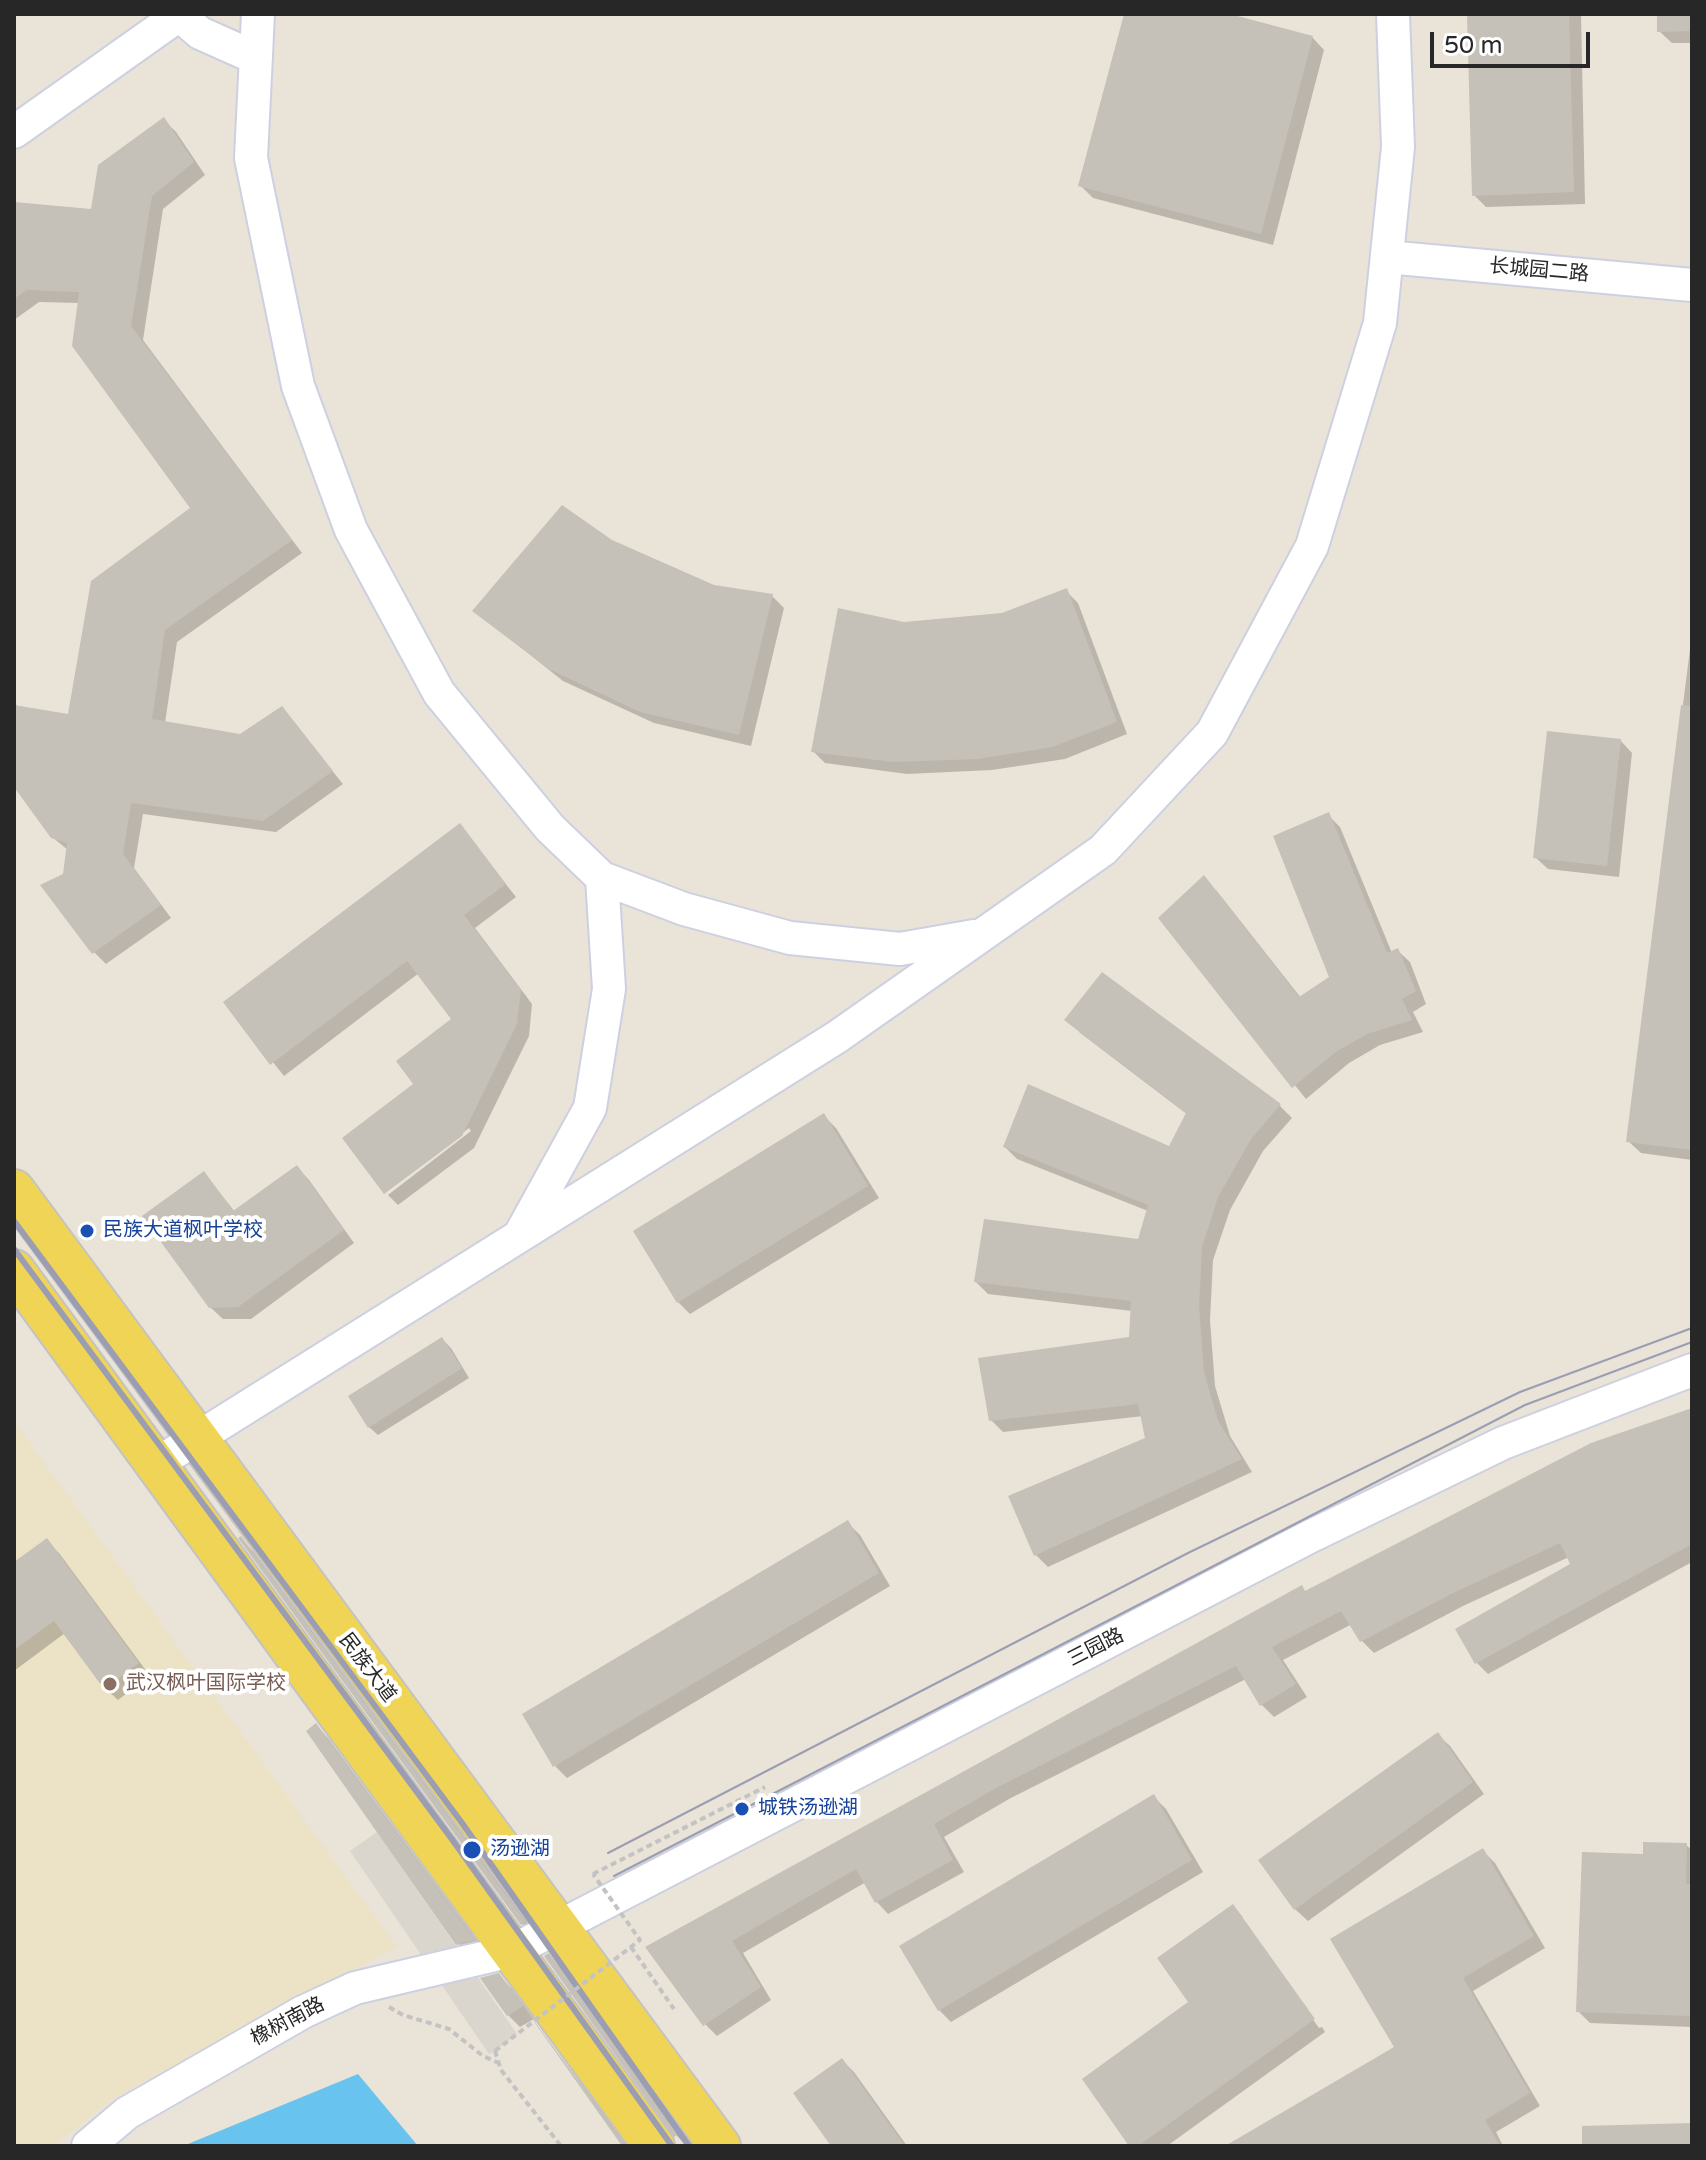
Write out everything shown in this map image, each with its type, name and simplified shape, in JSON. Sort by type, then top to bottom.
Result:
[{"type":"main road","name":"民族大道","points":[[14,1190],[720,2146]]},
{"type":"main road","points":[[14,1270],[654,2146]]},
{"type":"street","points":[[258,14],[251,158],[298,386],[351,530],[439,693],[550,828],[602,878],[684,909],[790,938],[900,949],[983,934]]},
{"type":"street","points":[[156,1464],[837,1037],[1103,850],[1212,733],[1312,546],[1380,323],[1398,147],[1393,14]]},
{"type":"street","points":[[14,132],[178,15],[200,33],[256,58]]},
{"type":"street","name":"长城园二路","points":[[1387,257],[1692,285]]},
{"type":"street","points":[[520,1236],[590,1108],[609,989],[602,878]]},
{"type":"street","name":"三园路","points":[[512,1951],[1311,1536],[1503,1443],[1692,1370]]},
{"type":"street","name":"橡树南路","points":[[88,2146],[127,2113],[303,2012],[355,1988],[512,1951]]},
{"type":"path","points":[[561,2146],[501,2070],[495,2051],[640,1940],[593,1874],[765,1787]]},
{"type":"path","points":[[631,1947],[674,2009]]},
{"type":"path","points":[[355,1988],[403,2015],[449,2029],[483,2056],[499,2063]]},
{"type":"shaded area","name":"武汉枫叶国际学校","points":[[14,1421],[397,1947],[108,2102],[54,2146],[14,2146]]},
{"type":"shaded area","points":[[377,1832],[517,2034],[495,2051],[489,2054],[350,1851]]},
{"type":"water","points":[[358,2074],[418,2146],[183,2146]]},
{"type":"building","points":[[1124,14],[1230,14],[1313,36],[1261,234],[1078,186]]},
{"type":"building","points":[[1467,14],[1569,14],[1574,192],[1472,196]]},
{"type":"building","points":[[1657,14],[1692,14],[1692,31],[1657,32]]},
{"type":"building","points":[[164,117],[194,162],[152,196],[131,326],[292,540],[165,630],[152,719],[240,734],[282,706],[333,771],[263,821],[131,803],[123,854],[161,905],[92,954],[40,885],[63,874],[67,843],[51,838],[14,787],[14,705],[68,714],[91,581],[190,508],[72,346],[79,292],[27,290],[14,299],[14,202],[91,209],[98,165]]},
{"type":"building","points":[[562,505],[612,540],[714,585],[773,594],[739,735],[640,712],[549,669],[472,611]]},
{"type":"building","points":[[1067,588],[1117,722],[1052,747],[978,759],[893,762],[811,752],[838,608],[904,622],[1002,613]]},
{"type":"building","points":[[1681,705],[1692,706],[1692,1150],[1626,1142]]},
{"type":"building","points":[[1547,731],[1621,739],[1607,866],[1533,858]]},
{"type":"building","points":[[1329,812],[1387,953],[1398,948],[1416,991],[1402,999],[1412,1020],[1367,1034],[1337,1051],[1292,1088],[1158,918],[1204,875],[1299,997],[1329,977],[1273,836]]},
{"type":"building","points":[[460,823],[506,884],[464,915],[521,990],[517,1024],[462,1136],[384,1194],[342,1138],[413,1084],[396,1061],[451,1019],[407,961],[270,1065],[223,1002]]},
{"type":"building","points":[[1102,972],[1281,1104],[1251,1139],[1218,1197],[1202,1247],[1199,1307],[1204,1372],[1218,1421],[1242,1459],[1034,1556],[1008,1496],[1145,1438],[1138,1404],[989,1421],[978,1358],[1129,1337],[1131,1301],[974,1282],[984,1219],[1138,1239],[1148,1205],[1003,1147],[1028,1084],[1169,1146],[1186,1113],[1064,1020]]},
{"type":"building","points":[[824,1113],[868,1186],[677,1303],[633,1231]]},
{"type":"building","points":[[297,1165],[344,1230],[238,1307],[209,1308],[142,1216],[204,1171],[233,1211]]},
{"type":"building","points":[[442,1337],[462,1368],[368,1428],[348,1396]]},
{"type":"building","points":[[1692,1408],[1692,1544],[1475,1664],[1455,1629],[1570,1564],[1560,1543],[1451,1594],[1360,1642],[1341,1611],[1272,1647],[1296,1684],[1260,1706],[1236,1666],[996,1788],[934,1824],[953,1860],[875,1903],[856,1869],[732,1941],[761,1987],[703,2026],[645,1947],[1302,1585],[1305,1591],[1591,1443]]},
{"type":"building","points":[[848,1520],[879,1573],[553,1767],[522,1714]]},
{"type":"building","points":[[241,1536],[526,1922],[521,1925],[238,1538]]},
{"type":"building","points":[[47,1538],[139,1663],[104,1689],[54,1621],[14,1650],[14,1562]]},
{"type":"building","points":[[316,1723],[475,1940],[456,1945],[306,1731]]},
{"type":"building","points":[[1438,1732],[1473,1782],[1294,1910],[1258,1860]]},
{"type":"building","points":[[1154,1794],[1192,1860],[938,2011],[899,1946]]},
{"type":"building","points":[[1643,1842],[1687,1843],[1686,1884],[1692,1884],[1692,2016],[1576,2012],[1582,1852],[1643,1854]]},
{"type":"building","points":[[1483,1848],[1534,1936],[1463,1978],[1530,2093],[1485,2120],[1500,2146],[1225,2146],[1394,2047],[1330,1939]]},
{"type":"building","points":[[1233,1904],[1315,2019],[1138,2146],[1129,2146],[1082,2079],[1188,2002],[1157,1958]]},
{"type":"building","points":[[549,1953],[681,2132],[674,2137],[544,1956]]},
{"type":"building","points":[[499,1973],[626,2146],[622,2146],[523,2006],[507,2016],[480,1978]]},
{"type":"building","points":[[842,2058],[905,2146],[831,2146],[793,2093]]},
{"type":"building","points":[[1692,2123],[1692,2146],[1582,2146],[1582,2126]]},
{"type":"tram line","points":[[608,1853],[1188,1553],[1520,1392],[1692,1328]]},
{"type":"tram line","points":[[614,1876],[1525,1405],[1692,1342]]},
{"type":"railway","points":[[14,1221],[462,1823],[689,2146]]},
{"type":"railway","points":[[14,1249],[451,1838],[672,2146]]},
{"type":"place","name":"民族大道枫叶学校","points":[[87,1231]]},
{"type":"place","name":"武汉枫叶国际学校","points":[[110,1684]]},
{"type":"place","name":"城铁汤逊湖","points":[[742,1809]]},
{"type":"place","name":"汤逊湖","points":[[472,1850]]}]
